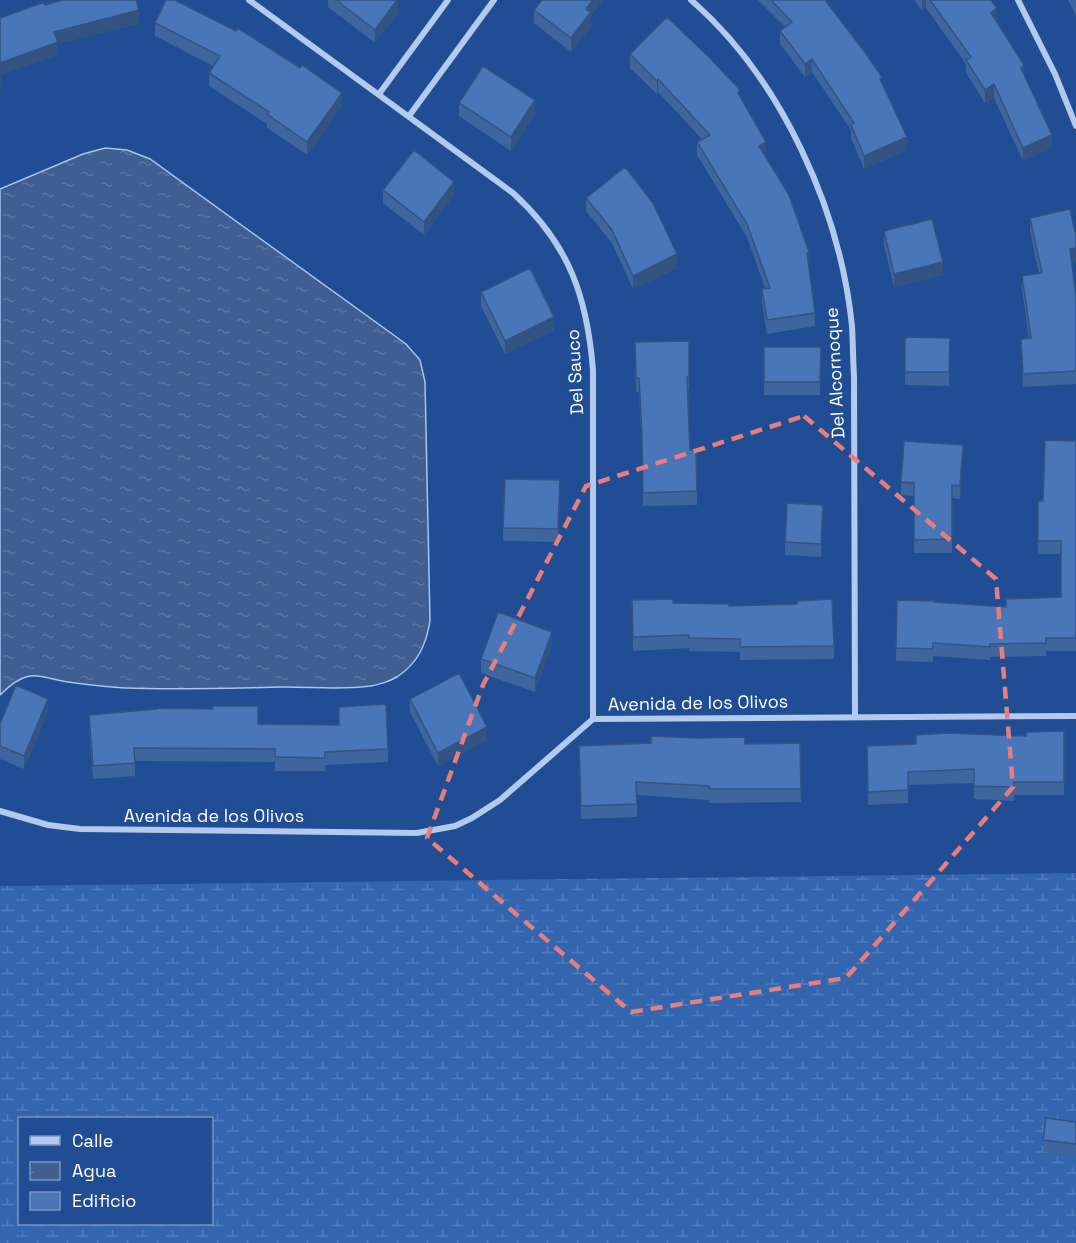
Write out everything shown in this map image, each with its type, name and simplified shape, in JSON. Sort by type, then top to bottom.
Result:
[{"type":"street","name":"Del Sauco","points":[[249,0],[491,175],[527,206],[541,220],[554,240],[579,287],[590,332],[593,370],[593,719]]},
{"type":"street","points":[[379,94],[448,0]]},
{"type":"street","points":[[410,116],[494,0]]},
{"type":"street","name":"Del Alcornoque","points":[[692,0],[727,35],[780,108],[802,151],[819,192],[833,236],[845,287],[852,326],[854,376],[855,717]]},
{"type":"street","points":[[1018,0],[1055,74],[1076,126]]},
{"type":"street","name":"Avenida de los Olivos","points":[[0,811],[48,825],[102,830],[417,832],[455,826],[472,818],[500,800],[593,719],[1076,716]]},
{"type":"highlighted area","points":[[804,416],[996,579],[1013,787],[846,978],[631,1012],[427,838],[483,685],[586,486]]},
{"type":"green space","points":[[1076,873],[1076,1243],[0,1243],[0,886]]},
{"type":"water","points":[[105,148],[127,150],[150,159],[406,344],[420,360],[425,382],[430,621],[420,653],[397,677],[374,685],[350,688],[165,689],[100,686],[36,676],[20,679],[0,695],[0,189],[83,154]]},
{"type":"building","points":[[63,0],[136,0],[139,10],[54,32],[58,42],[0,63],[0,18],[44,2],[45,5]]},
{"type":"building","points":[[166,0],[175,0],[236,31],[238,28],[300,68],[302,65],[342,93],[307,142],[267,114],[269,112],[209,73],[220,56],[155,23]]},
{"type":"building","points":[[336,0],[397,0],[375,30]]},
{"type":"building","points":[[542,0],[593,0],[586,9],[591,12],[571,38],[534,10]]},
{"type":"building","points":[[771,0],[825,0],[882,77],[880,79],[907,137],[864,156],[851,125],[854,123],[812,59],[805,64],[780,31],[792,22]]},
{"type":"building","points":[[930,0],[991,0],[997,8],[991,13],[1024,65],[1021,68],[1052,135],[1023,148],[994,84],[985,90],[966,60],[971,57]]},
{"type":"building","points":[[667,17],[740,90],[738,93],[766,142],[759,146],[789,195],[809,252],[807,253],[815,313],[767,320],[762,289],[770,288],[747,224],[697,142],[710,135],[658,79],[657,81],[630,54]]},
{"type":"building","points":[[483,66],[535,100],[511,137],[459,103]]},
{"type":"building","points":[[414,150],[454,182],[424,222],[383,190]]},
{"type":"building","points":[[625,167],[653,203],[677,254],[633,276],[612,230],[586,198]]},
{"type":"building","points":[[1070,209],[1076,236],[1076,248],[1070,249],[1076,297],[1076,371],[1023,374],[1021,339],[1031,338],[1022,276],[1042,273],[1030,218]]},
{"type":"building","points":[[932,219],[943,262],[894,274],[884,231]]},
{"type":"building","points":[[530,268],[554,317],[505,341],[481,292]]},
{"type":"building","points":[[905,337],[950,338],[949,372],[905,372]]},
{"type":"building","points":[[689,341],[689,377],[687,377],[690,450],[696,450],[697,491],[643,493],[639,378],[636,378],[635,342]]},
{"type":"building","points":[[764,347],[821,347],[820,382],[764,382]]},
{"type":"building","points":[[1045,440],[1076,441],[1076,638],[1046,638],[1046,643],[990,644],[990,647],[933,643],[933,649],[896,648],[897,600],[1006,607],[1006,599],[1061,597],[1061,541],[1038,541],[1038,501],[1043,501]]},
{"type":"building","points":[[904,441],[963,445],[960,486],[952,485],[952,539],[914,540],[914,483],[901,482]]},
{"type":"building","points":[[505,479],[560,480],[558,529],[503,528]]},
{"type":"building","points":[[787,503],[823,505],[821,544],[785,542]]},
{"type":"building","points":[[673,599],[673,603],[729,604],[729,606],[797,604],[797,601],[832,599],[834,646],[740,647],[740,639],[689,638],[689,635],[633,637],[632,600]]},
{"type":"building","points":[[498,612],[552,632],[535,678],[481,659]]},
{"type":"building","points":[[459,673],[487,727],[438,753],[410,699]]},
{"type":"building","points":[[16,685],[48,699],[24,756],[0,746],[0,724]]},
{"type":"building","points":[[386,704],[388,749],[325,752],[325,758],[275,757],[275,749],[134,748],[135,763],[93,766],[89,715],[157,708],[213,709],[213,706],[258,706],[258,724],[339,725],[339,707]]},
{"type":"building","points":[[1064,731],[1064,782],[1014,782],[1014,787],[974,786],[974,769],[908,772],[908,790],[868,792],[867,746],[916,744],[916,735],[948,733],[1026,736],[1026,732]]},
{"type":"building","points":[[651,736],[745,737],[745,744],[800,743],[801,789],[709,789],[709,786],[636,782],[637,804],[581,806],[579,746],[651,743]]},
{"type":"building","points":[[1046,1118],[1076,1122],[1076,1144],[1043,1140]]}]
